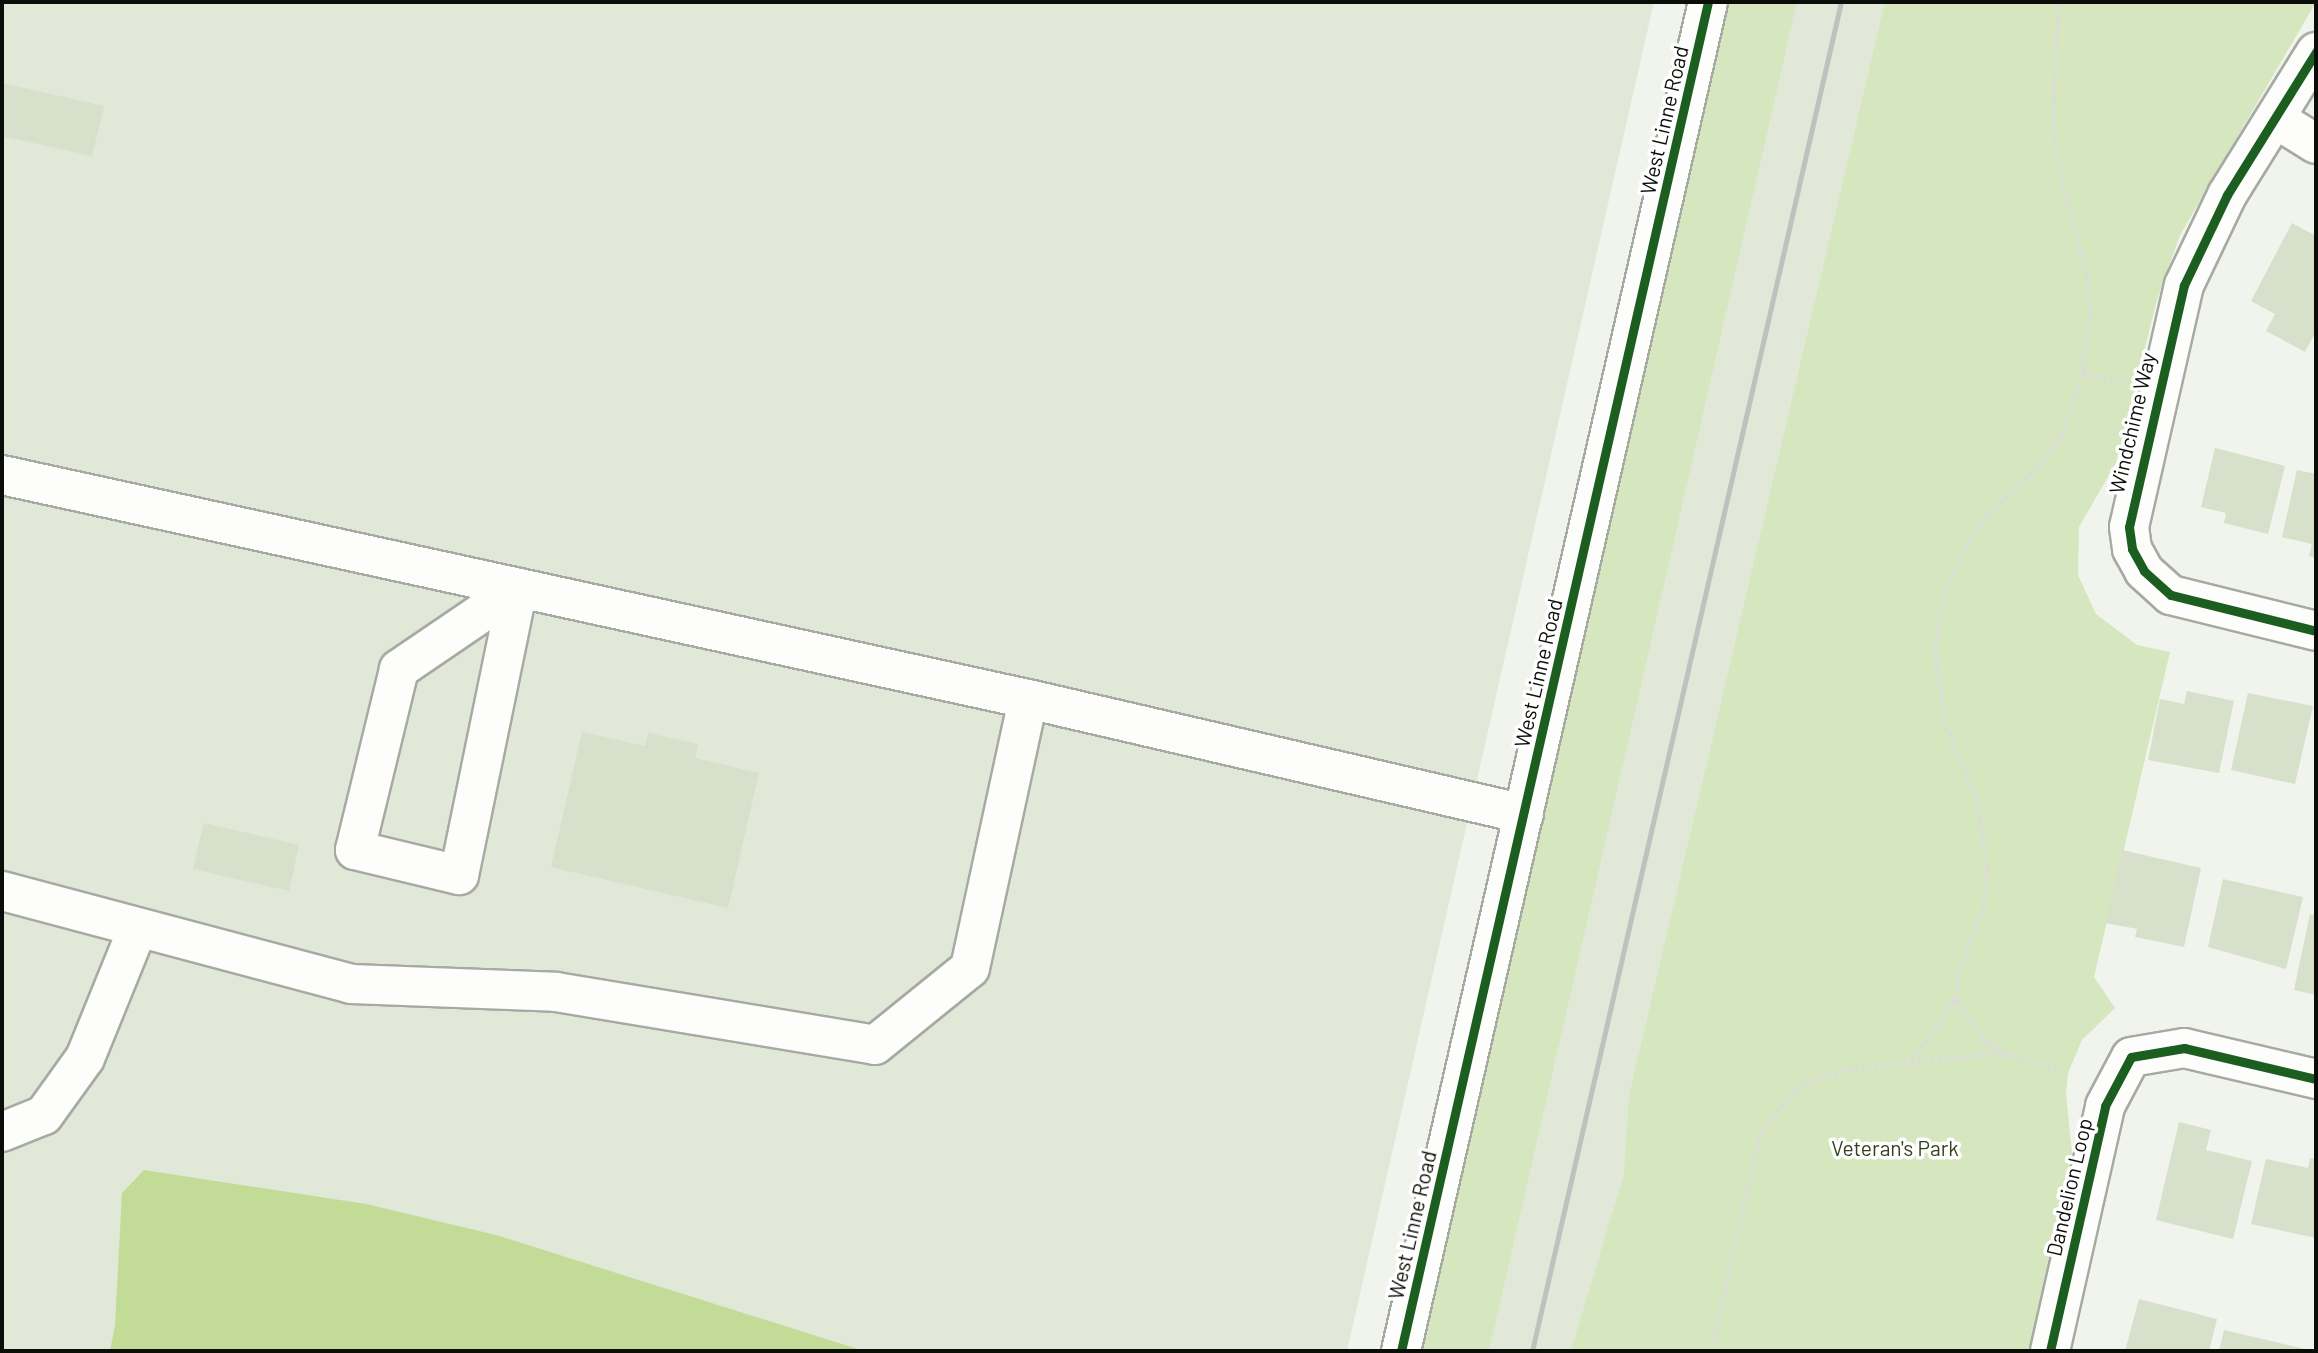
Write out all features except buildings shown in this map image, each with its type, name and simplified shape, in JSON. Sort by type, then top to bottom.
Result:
[{"type":"street","name":"West Linne Road","points":[[1401,1351],[1708,2]]},
{"type":"street","name":"Windchime Way","points":[[2316,52],[2227,195],[2184,285],[2129,527],[2132,549],[2144,571],[2171,594],[2316,631]]},
{"type":"street","points":[[2276,119],[2316,144]]},
{"type":"street","points":[[2,475],[1028,699],[1524,814]]},
{"type":"street","points":[[518,588],[460,875],[355,850],[399,669],[518,588]]},
{"type":"street","points":[[2,891],[137,930],[351,984],[556,992],[875,1045],[970,968],[1028,699]]},
{"type":"street","points":[[2,1132],[44,1115],[85,1058],[137,930]]},
{"type":"street","name":"Dandelion Loop","points":[[2050,1351],[2105,1106],[2132,1057],[2184,1048],[2316,1079]]},
{"type":"path","points":[[1912,1060],[1955,999],[1958,975],[1983,907],[1987,868],[1977,801],[1953,750],[1936,684],[1937,624],[1947,587],[1967,544],[1989,513],[2039,466],[2062,434],[2082,373],[2092,311],[2087,276],[2061,178],[2053,122],[2059,2]]},
{"type":"path","points":[[2082,373],[2125,383]]},
{"type":"path","points":[[1955,999],[1986,1043],[2007,1055],[2058,1068]]},
{"type":"path","points":[[1711,1351],[1760,1134],[1768,1120],[1801,1084],[1854,1068],[1912,1060],[2007,1055]]},
{"type":"shaded area","points":[[2,2],[1654,2],[1347,1351],[2,1351]]},
{"type":"shaded area","points":[[1729,2],[1977,2],[1668,1351],[1421,1351]]},
{"type":"shaded area","points":[[144,1170],[366,1204],[496,1235],[864,1351],[110,1351],[115,1325],[122,1193]]},
{"type":"green space","points":[[1729,2],[1797,2],[1489,1351],[1421,1351]]},
{"type":"green space","name":"Veteran's Park","points":[[1885,2],[2316,2],[2180,235],[2157,300],[2116,463],[2079,527],[2078,575],[2096,614],[2137,645],[2170,652],[2094,977],[2115,1008],[2082,1040],[2068,1073],[2066,1093],[2072,1154],[2029,1351],[1571,1351],[1624,1174],[1629,1096]]},
{"type":"railway","points":[[1532,1351],[1841,2]]},
{"type":"cycle path","points":[[1401,1351],[1708,2]]},
{"type":"cycle path","points":[[2316,52],[2227,195],[2184,285],[2129,527],[2132,549],[2144,571],[2171,595],[2316,631]]},
{"type":"cycle path","points":[[2050,1351],[2105,1106],[2131,1057],[2184,1048],[2316,1079]]}]
